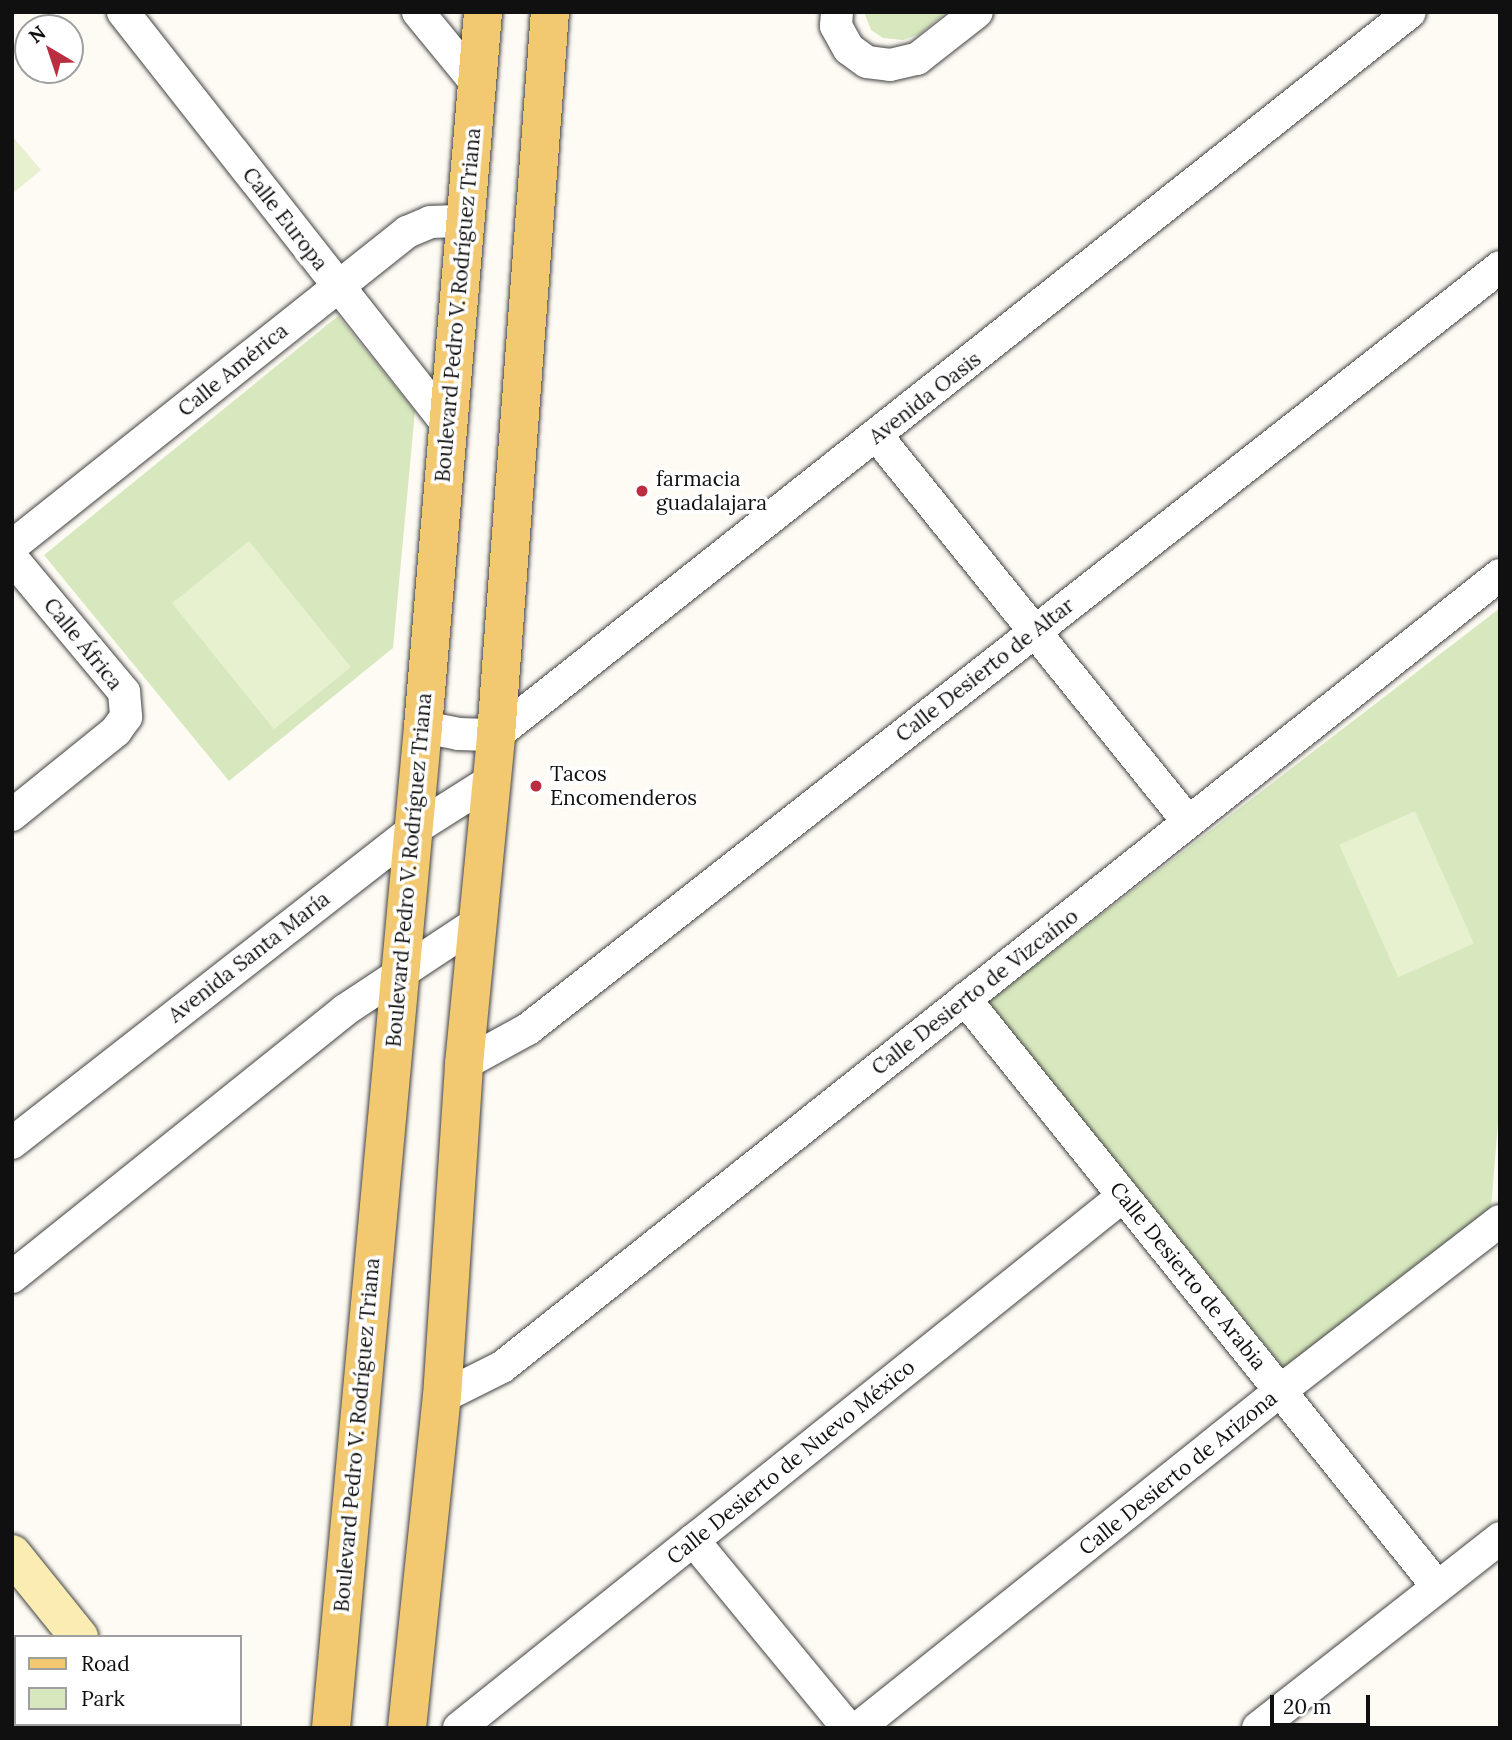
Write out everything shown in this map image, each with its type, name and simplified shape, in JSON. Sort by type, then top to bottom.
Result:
[{"type":"main road","name":"Boulevard Pedro V. Rodríguez Triana","points":[[331,1728],[398,976],[423,727],[483,12]]},
{"type":"main road","points":[[407,1728],[442,1397],[464,1064],[496,735],[550,12]]},
{"type":"main road","points":[[12,1554],[77,1635]]},
{"type":"street","name":"Calle Europa","points":[[123,12],[448,425]]},
{"type":"street","points":[[418,12],[477,84]]},
{"type":"street","points":[[837,12],[836,26],[849,49],[867,62],[890,65],[917,59],[977,12]]},
{"type":"street","name":"Avenida Oasis","points":[[496,735],[1410,12]]},
{"type":"street","name":"Calle América","points":[[12,546],[407,232],[430,222],[466,221]]},
{"type":"street","name":"Calle Desierto de Altar","points":[[464,1064],[528,1029],[1500,267]]},
{"type":"street","points":[[877,436],[1189,822]]},
{"type":"street","name":"Calle África","points":[[12,558],[124,692],[126,717],[116,731],[12,815]]},
{"type":"street","name":"Calle Desierto de Vizcaíno","points":[[442,1397],[502,1367],[1500,575]]},
{"type":"street","points":[[423,727],[458,734],[496,735]]},
{"type":"street","name":"Avenida Santa María","points":[[12,1143],[413,830],[492,780]]},
{"type":"street","points":[[12,1277],[345,1010],[478,922]]},
{"type":"street","name":"Calle Desierto de Arabia","points":[[965,999],[1437,1586]]},
{"type":"street","name":"Calle Desierto de Nuevo México","points":[[459,1728],[1123,1196]]},
{"type":"street","name":"Calle Desierto de Arizona","points":[[858,1728],[1280,1391],[1500,1221]]},
{"type":"street","points":[[1258,1728],[1500,1538]]},
{"type":"street","points":[[693,1540],[848,1728]]},
{"type":"green space","points":[[864,12],[946,12],[920,34],[903,40],[883,38],[871,30]]},
{"type":"green space","points":[[12,136],[41,170],[12,194]]},
{"type":"green space","points":[[338,316],[415,411],[393,648],[229,781],[44,555]]},
{"type":"green space","points":[[249,541],[351,667],[274,729],[172,603]]},
{"type":"green space","points":[[1500,608],[1500,1100],[1491,1207],[1286,1371],[986,1003]]},
{"type":"green space","points":[[1415,811],[1474,943],[1398,977],[1339,845]]},
{"type":"place","name":"farmacia guadalajara","points":[[642,491]]},
{"type":"place","name":"Tacos Encomenderos","points":[[536,786]]}]
